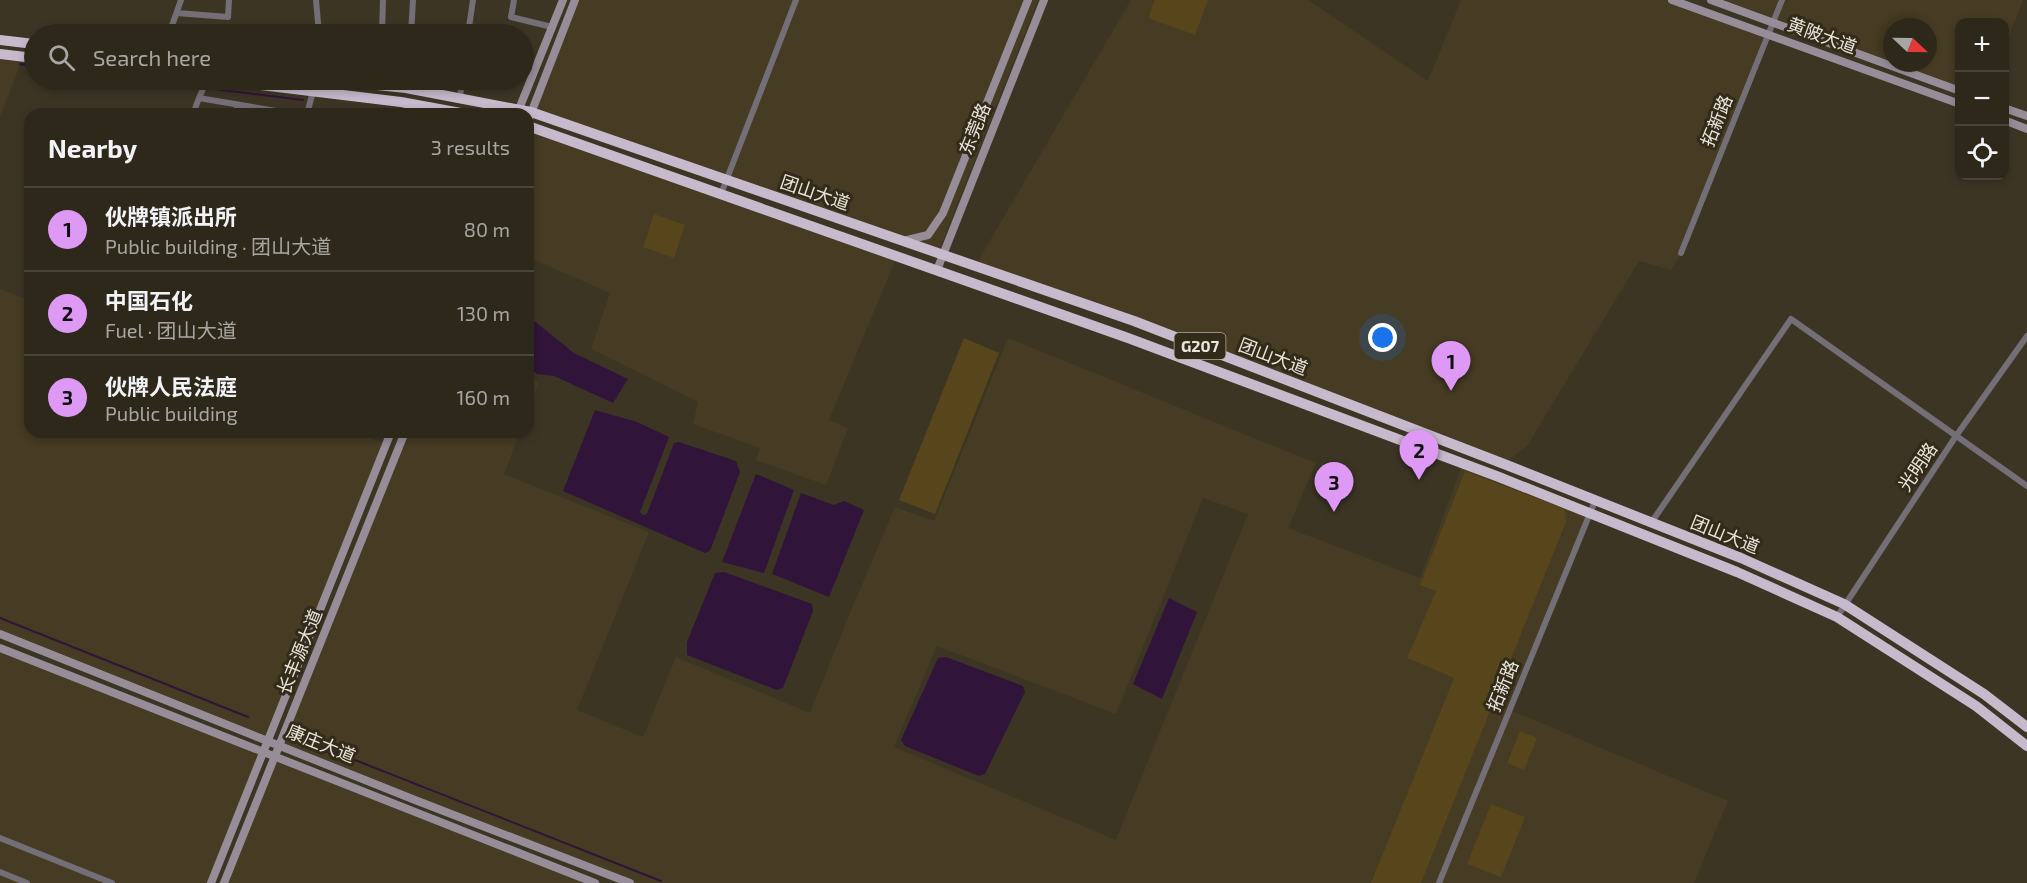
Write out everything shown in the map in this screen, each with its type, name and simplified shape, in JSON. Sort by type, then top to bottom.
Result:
[{"type":"highway","points":[[0,40],[24,43]]},
{"type":"highway","points":[[0,54],[24,57]]},
{"type":"highway","points":[[340,90],[434,108]]},
{"type":"highway","name":"团山大道","points":[[432,90],[501,108]]},
{"type":"highway","name":"团山大道","points":[[534,118],[726,179],[1134,321],[1741,558],[1844,604],[1984,694],[2027,727]]},
{"type":"highway","name":"团山大道","points":[[534,128],[1138,342],[1499,477],[1737,572],[1837,616],[1976,706],[2027,746]]},
{"type":"main road","points":[[534,72],[562,0]]},
{"type":"main road","points":[[533,108],[575,0]]},
{"type":"main road","name":"东莞路","points":[[903,241],[928,235],[943,213],[1028,0]]},
{"type":"main road","name":"东莞路","points":[[937,270],[1044,0]]},
{"type":"main road","name":"黄陂大道","points":[[1672,0],[1955,103]]},
{"type":"main road","name":"黄陂大道","points":[[1711,0],[1955,90]]},
{"type":"main road","points":[[520,108],[527,90]]},
{"type":"main road","points":[[2009,110],[2027,116]]},
{"type":"main road","points":[[2009,122],[2027,129]]},
{"type":"main road","name":"长丰源大道","points":[[211,883],[389,438]]},
{"type":"main road","name":"长丰源大道","points":[[224,883],[403,438]]},
{"type":"main road","name":"康庄大道","points":[[0,634],[630,883]]},
{"type":"main road","name":"康庄大道","points":[[0,648],[595,883]]},
{"type":"street","points":[[173,24],[181,0]]},
{"type":"street","points":[[177,13],[228,18],[229,0]]},
{"type":"street","points":[[316,0],[318,24]]},
{"type":"street","points":[[383,24],[384,0]]},
{"type":"street","points":[[412,24],[413,0]]},
{"type":"street","points":[[469,24],[473,0]]},
{"type":"street","points":[[514,0],[511,17],[552,27]]},
{"type":"street","points":[[721,194],[796,0]]},
{"type":"street","name":"拓新路","points":[[1681,253],[1782,0]]},
{"type":"street","points":[[196,108],[203,90]]},
{"type":"street","points":[[309,108],[313,90]]},
{"type":"street","points":[[460,98],[461,90]]},
{"type":"street","points":[[199,98],[251,108]]},
{"type":"street","points":[[1651,523],[1791,319],[2027,486]]},
{"type":"street","name":"光明路","points":[[1837,616],[1956,436],[2027,336]]},
{"type":"street","name":"拓新路","points":[[1439,883],[1595,501]]},
{"type":"street","points":[[0,838],[112,883]]},
{"type":"street","points":[[0,872],[27,883]]},
{"type":"shaded area","points":[[575,0],[1038,0],[938,253],[534,113],[533,108]]},
{"type":"shaded area","points":[[1131,0],[1308,0],[1428,81],[1461,0],[1672,0],[1768,34],[1681,253],[1671,270],[1639,261],[1527,446],[1504,464],[975,266]]},
{"type":"shaded area","points":[[1155,0],[1208,0],[1195,35],[1148,18]]},
{"type":"shaded area","points":[[1711,0],[2023,0],[2009,37],[2009,18],[1955,18],[1955,90],[1907,72],[1937,72],[1937,18],[1883,18],[1883,63]]},
{"type":"shaded area","points":[[0,54],[23,57],[0,117]]},
{"type":"shaded area","points":[[534,128],[897,256],[829,420],[848,428],[826,485],[756,460],[760,448],[693,424],[698,402],[591,349],[610,293],[534,260]]},
{"type":"shaded area","points":[[654,214],[685,225],[674,258],[643,247]]},
{"type":"shaded area","points":[[0,289],[24,299],[24,438],[370,438],[386,444],[268,740],[0,634]]},
{"type":"shaded area","points":[[534,321],[574,353],[628,379],[613,403],[554,376],[534,372]]},
{"type":"shaded area","points":[[964,338],[999,353],[935,514],[899,500]]},
{"type":"shaded area","points":[[1008,338],[1316,463],[1288,528],[1420,578],[1463,463],[1590,514],[1510,710],[1728,801],[1694,883],[630,883],[280,745],[403,438],[518,438],[504,474],[649,532],[577,710],[643,737],[676,657],[810,713],[895,507],[934,521]],"holes":[[[1203,498],[1248,514],[1116,840],[894,747],[937,646],[1116,714]]]},
{"type":"shaded area","points":[[534,379],[539,383],[534,395]]},
{"type":"shaded area","points":[[595,410],[637,422],[669,437],[640,512],[643,515],[647,514],[674,443],[679,442],[736,461],[740,472],[710,551],[705,553],[563,491]]},
{"type":"shaded area","points":[[1465,471],[1565,509],[1566,522],[1421,883],[1371,883],[1454,678],[1407,658],[1436,591],[1420,585]]},
{"type":"shaded area","points":[[756,474],[794,490],[764,573],[722,562]]},
{"type":"shaded area","points":[[801,493],[834,505],[844,501],[864,510],[829,597],[772,574]]},
{"type":"shaded area","points":[[724,572],[812,604],[813,611],[783,688],[777,690],[687,655],[687,642],[715,573]]},
{"type":"shaded area","points":[[1169,598],[1197,612],[1162,699],[1133,684]]},
{"type":"shaded area","points":[[0,648],[264,752],[211,883],[0,883]]},
{"type":"shaded area","points":[[946,657],[1023,686],[1025,692],[985,774],[979,776],[905,746],[901,740],[938,658]]},
{"type":"shaded area","points":[[1520,731],[1537,738],[1524,770],[1507,763]]},
{"type":"shaded area","points":[[276,756],[584,878],[581,883],[224,883]]},
{"type":"shaded area","points":[[1491,804],[1525,817],[1501,877],[1467,864]]},
{"type":"waterway","points":[[20,64],[24,65]]},
{"type":"waterway","points":[[222,90],[303,100]]},
{"type":"waterway","points":[[0,618],[248,717]]},
{"type":"waterway","points":[[312,743],[661,881]]},
{"type":"place","name":"伙牌镇派出所","points":[[1451,391]]},
{"type":"place","name":"中国石化","points":[[1419,480]]},
{"type":"place","name":"伙牌人民法庭","points":[[1334,512]]}]
